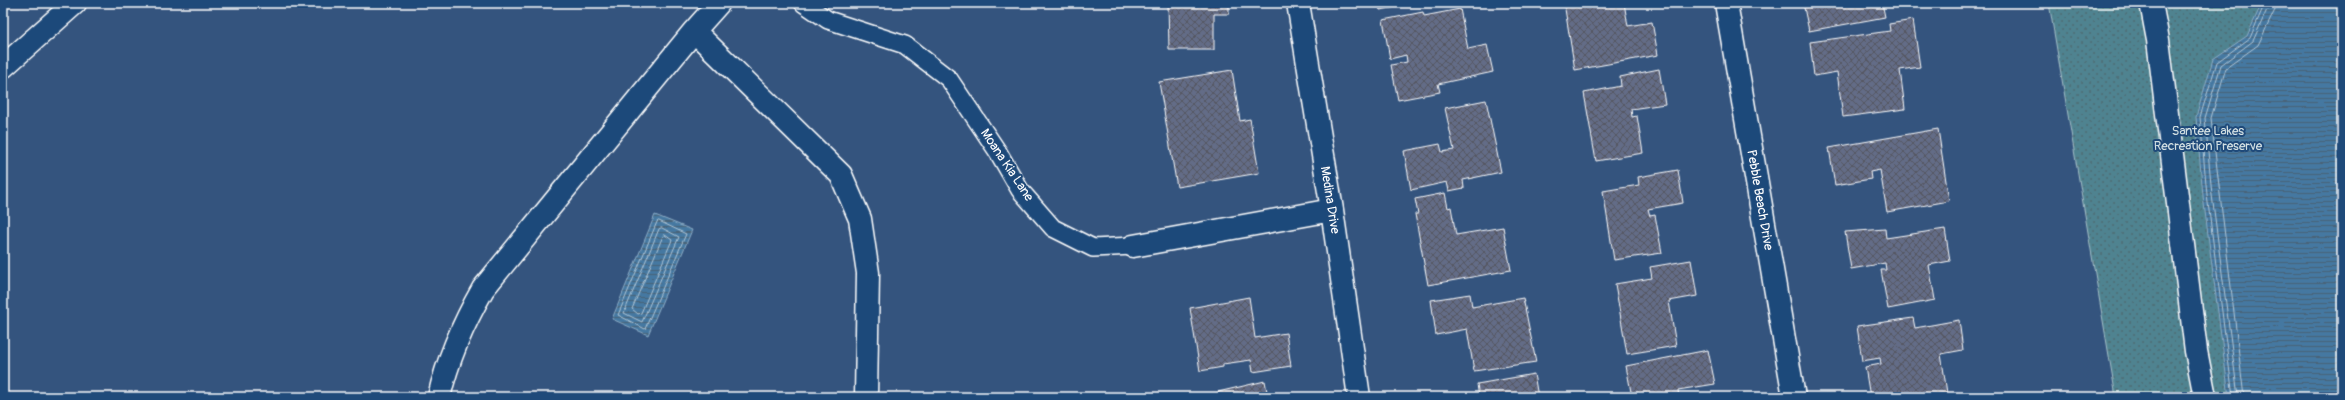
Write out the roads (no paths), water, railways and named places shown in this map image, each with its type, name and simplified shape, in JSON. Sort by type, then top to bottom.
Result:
[{"type":"street","points":[[3,67],[75,3]]},
{"type":"street","points":[[439,397],[454,345],[483,289],[694,31],[719,3]]},
{"type":"street","name":"Medina Drive","points":[[1298,3],[1332,210],[1359,397]]},
{"type":"street","name":"Pebble Beach Drive","points":[[1726,3],[1794,397]]},
{"type":"street","points":[[2151,3],[2158,40],[2196,351],[2204,397]]},
{"type":"street","points":[[694,31],[841,176],[860,219],[868,272],[866,397]]},
{"type":"street","name":"Moana Kia Lane","points":[[1133,246],[1332,210]]},
{"type":"lane","name":"Moana Kia Lane","points":[[803,3],[828,20],[905,45],[949,79],[998,152],[1020,190],[1053,228],[1093,248],[1133,246]]},
{"type":"water","points":[[2262,3],[2342,3],[2342,397],[2229,397],[2203,196],[2196,117],[2213,59],[2247,36]]},
{"type":"water","points":[[655,215],[692,230],[648,335],[612,319]]},
{"type":"park label","name":"Santee Lakes Recreation Preserve","points":[[2208,138]]}]
